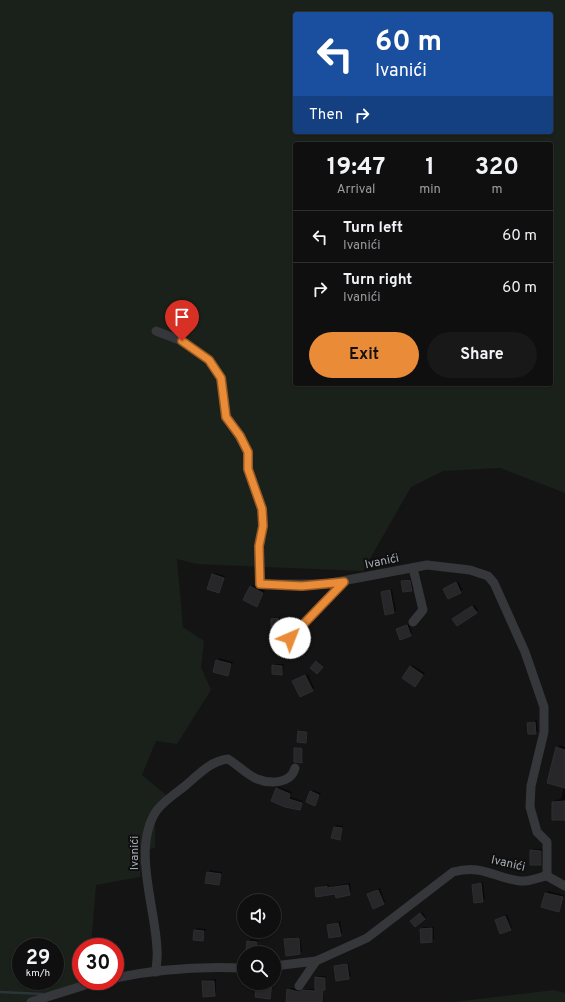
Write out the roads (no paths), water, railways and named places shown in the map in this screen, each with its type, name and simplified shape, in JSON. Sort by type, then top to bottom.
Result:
[{"type":"street","name":"Ivanići","points":[[156,331],[182,341],[209,360],[221,378],[226,417],[240,436],[248,452],[248,469],[262,509],[263,526],[259,546],[260,584],[302,586],[344,582],[427,565],[470,570],[488,576],[494,583],[525,652],[544,707],[544,732],[531,786],[530,807],[537,832],[547,842],[548,876],[524,881],[468,868],[453,872],[367,938],[316,961],[281,965]]},
{"type":"street","points":[[413,568],[423,610],[413,622]]},
{"type":"street","points":[[290,638],[344,582]]},
{"type":"street","name":"Ivanići","points":[[156,972],[158,951],[149,894],[146,837],[149,825],[158,809],[203,771],[219,760],[228,759],[257,779],[269,782],[286,781],[294,774],[295,768]]},
{"type":"street","points":[[548,876],[565,886]]},
{"type":"street","points":[[299,986],[316,961]]},
{"type":"street","points":[[124,977],[212,967],[237,968]]},
{"type":"street","points":[[31,1002],[72,989]]},
{"type":"waterway","points":[[0,992],[43,994]]}]
